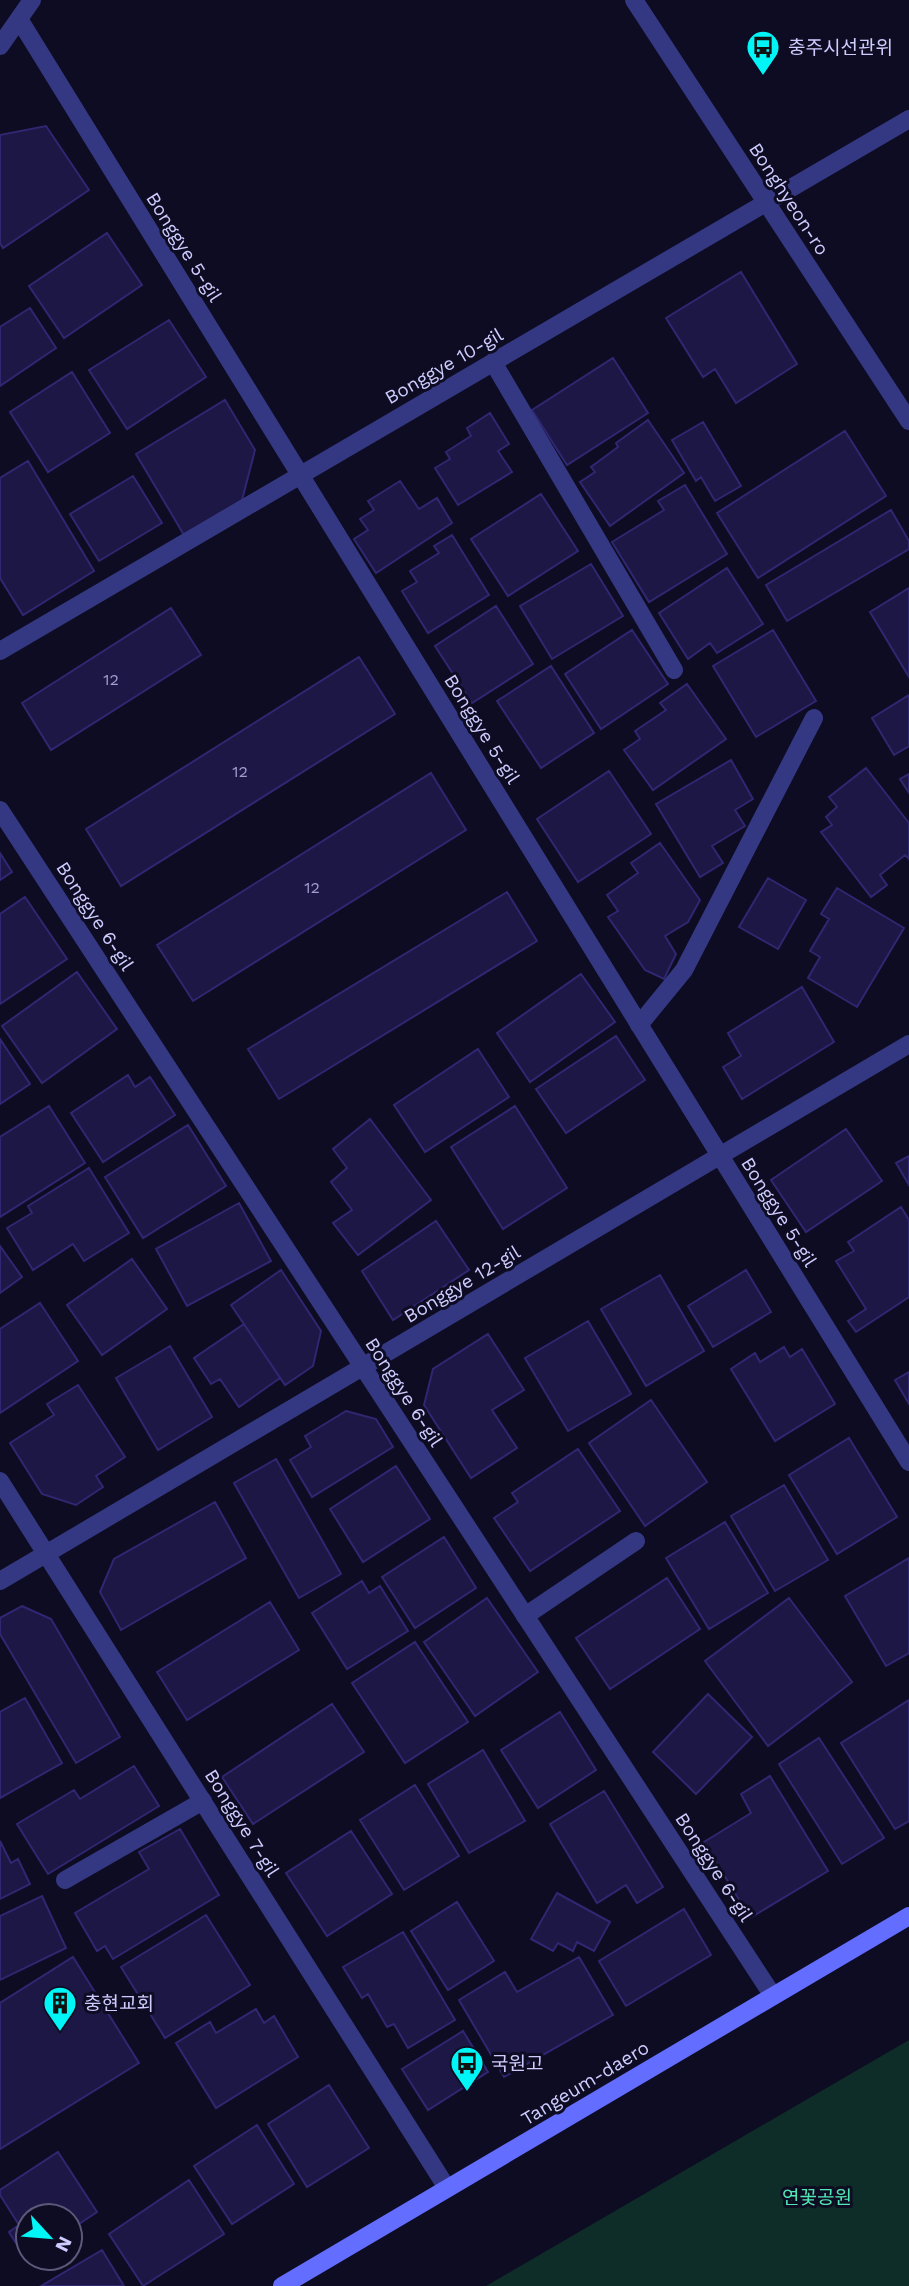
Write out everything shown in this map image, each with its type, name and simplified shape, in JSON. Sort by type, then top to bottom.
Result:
[{"type":"main road","name":"Tangeum-daero","points":[[282,2286],[909,1916]]},
{"type":"street","points":[[0,46],[32,0]]},
{"type":"street","name":"Bonghyeon-ro","points":[[634,0],[909,421]]},
{"type":"street","name":"Bonggye 5-gil","points":[[19,19],[639,1025],[906,1452]]},
{"type":"street","name":"Bonggye 10-gil","points":[[0,651],[909,119]]},
{"type":"street","points":[[493,362],[674,670]]},
{"type":"street","points":[[639,1025],[684,970],[814,718]]},
{"type":"street","name":"Bonggye 6-gil","points":[[0,810],[773,1996]]},
{"type":"street","name":"Bonggye 12-gil","points":[[0,1581],[909,1044]]},
{"type":"street","name":"Bonggye 7-gil","points":[[0,1481],[447,2188]]},
{"type":"street","points":[[525,1616],[636,1541]]},
{"type":"street","points":[[65,1880],[203,1801]]},
{"type":"green space","name":"연꽃공원","points":[[909,2040],[909,2286],[486,2286]]},
{"type":"building","points":[[46,126],[89,190],[3,248],[0,243],[0,135]]},
{"type":"building","points":[[107,233],[142,285],[64,338],[29,286]]},
{"type":"building","points":[[741,272],[797,364],[736,403],[715,369],[703,377],[666,318]]},
{"type":"building","points":[[30,308],[56,348],[0,386],[0,327]]},
{"type":"building","points":[[169,320],[206,377],[127,429],[89,370]]},
{"type":"building","points":[[613,358],[648,413],[567,465],[532,410]]},
{"type":"building","points":[[72,372],[110,433],[48,472],[10,412]]},
{"type":"building","points":[[225,400],[255,450],[242,500],[184,535],[136,454]]},
{"type":"building","points":[[490,413],[509,444],[498,451],[512,472],[458,505],[435,468],[450,459],[446,452],[471,436],[467,428]]},
{"type":"building","points":[[648,420],[684,473],[610,526],[580,482],[595,472],[591,467],[618,447],[616,443]]},
{"type":"building","points":[[703,422],[741,486],[715,501],[701,477],[696,481],[672,440]]},
{"type":"building","points":[[845,431],[886,496],[758,578],[717,513]]},
{"type":"building","points":[[28,461],[94,571],[23,615],[0,578],[0,478]]},
{"type":"building","points":[[133,476],[162,523],[99,561],[70,514]]},
{"type":"building","points":[[400,481],[419,509],[437,498],[452,523],[376,573],[354,539],[368,530],[360,519],[374,510],[368,501]]},
{"type":"building","points":[[685,485],[727,554],[649,602],[612,542],[664,510],[658,501]]},
{"type":"building","points":[[541,494],[578,551],[508,596],[471,539]]},
{"type":"building","points":[[891,510],[909,541],[909,549],[787,621],[766,585]]},
{"type":"building","points":[[452,535],[489,595],[428,633],[402,591],[417,582],[410,571],[439,553],[434,546]]},
{"type":"building","points":[[591,564],[623,616],[552,659],[520,606]]},
{"type":"building","points":[[727,568],[763,624],[717,653],[710,643],[688,659],[659,613]]},
{"type":"building","points":[[909,588],[909,677],[870,612]]},
{"type":"building","points":[[496,606],[533,664],[472,703],[435,646]]},
{"type":"building","points":[[171,608],[201,655],[51,750],[22,703]]},
{"type":"building","points":[[632,630],[668,684],[601,729],[565,674]]},
{"type":"building","points":[[773,630],[816,701],[756,737],[713,666]]},
{"type":"building","points":[[359,657],[395,714],[121,886],[86,829]]},
{"type":"building","points":[[551,666],[594,733],[541,768],[497,701]]},
{"type":"building","points":[[687,684],[726,739],[653,790],[624,750],[640,739],[635,731],[666,710],[660,703]]},
{"type":"building","points":[[909,695],[909,746],[894,755],[872,718]]},
{"type":"building","points":[[731,760],[753,799],[735,810],[745,826],[712,846],[723,863],[700,877],[656,804]]},
{"type":"building","points":[[866,768],[909,823],[909,859],[905,855],[880,875],[887,885],[871,897],[821,832],[832,825],[826,817],[837,807],[829,797]]},
{"type":"building","points":[[609,771],[651,834],[578,882],[537,819]]},
{"type":"building","points":[[431,773],[466,830],[193,1001],[157,945]]},
{"type":"building","points":[[909,774],[909,793],[900,779]]},
{"type":"building","points":[[660,843],[700,900],[688,922],[665,936],[676,954],[664,979],[645,970],[608,917],[618,911],[607,895],[638,873],[631,863]]},
{"type":"building","points":[[0,853],[12,872],[0,880]]},
{"type":"building","points":[[768,878],[806,900],[778,949],[739,927]]},
{"type":"building","points":[[837,888],[904,928],[857,1007],[808,978],[820,957],[810,951],[829,919],[821,914]]},
{"type":"building","points":[[507,892],[537,941],[279,1099],[248,1049]]},
{"type":"building","points":[[25,897],[67,959],[0,1004],[0,914]]},
{"type":"building","points":[[77,972],[117,1029],[42,1083],[2,1026]]},
{"type":"building","points":[[581,974],[615,1022],[530,1082],[497,1033]]},
{"type":"building","points":[[802,987],[834,1042],[742,1099],[723,1067],[741,1056],[728,1033]]},
{"type":"building","points":[[616,1036],[645,1080],[566,1133],[536,1089]]},
{"type":"building","points":[[0,1039],[30,1084],[0,1104]]},
{"type":"building","points":[[478,1049],[509,1097],[425,1152],[394,1105]]},
{"type":"building","points":[[128,1075],[135,1087],[150,1077],[175,1115],[103,1162],[71,1113]]},
{"type":"building","points":[[49,1106],[85,1163],[0,1217],[0,1137]]},
{"type":"building","points":[[515,1106],[567,1188],[503,1229],[451,1147]]},
{"type":"building","points":[[370,1119],[431,1200],[358,1255],[333,1223],[352,1210],[331,1182],[347,1168],[333,1149]]},
{"type":"building","points":[[188,1125],[226,1186],[143,1238],[105,1177]]},
{"type":"building","points":[[846,1129],[882,1181],[806,1232],[771,1180]]},
{"type":"building","points":[[909,1156],[909,1185],[896,1163]]},
{"type":"building","points":[[89,1168],[129,1233],[84,1261],[73,1244],[33,1270],[7,1228],[32,1213],[28,1206]]},
{"type":"building","points":[[239,1203],[271,1261],[187,1306],[156,1249]]},
{"type":"building","points":[[901,1207],[909,1220],[909,1297],[856,1332],[848,1321],[866,1309],[836,1261],[854,1251],[848,1242]]},
{"type":"building","points":[[436,1221],[469,1270],[393,1320],[362,1271]]},
{"type":"building","points":[[0,1246],[22,1277],[0,1293]]},
{"type":"building","points":[[132,1259],[167,1309],[102,1355],[67,1305]]},
{"type":"building","points":[[281,1270],[321,1331],[313,1366],[285,1385],[231,1305]]},
{"type":"building","points":[[746,1270],[771,1312],[713,1347],[688,1306]]},
{"type":"building","points":[[660,1275],[704,1351],[646,1386],[601,1309]]},
{"type":"building","points":[[40,1303],[78,1361],[0,1413],[0,1329]]},
{"type":"building","points":[[588,1321],[631,1394],[568,1431],[525,1358]]},
{"type":"building","points":[[244,1324],[280,1378],[239,1407],[220,1379],[211,1384],[194,1358]]},
{"type":"building","points":[[488,1334],[524,1390],[492,1410],[517,1448],[471,1478],[424,1405],[433,1369]]},
{"type":"building","points":[[170,1346],[212,1417],[158,1450],[116,1378]]},
{"type":"building","points":[[784,1347],[790,1357],[802,1349],[835,1404],[775,1441],[731,1369],[755,1353],[760,1362]]},
{"type":"building","points":[[909,1372],[909,1404],[895,1380]]},
{"type":"building","points":[[78,1385],[125,1457],[96,1476],[103,1487],[76,1505],[42,1494],[10,1443],[54,1415],[47,1404]]},
{"type":"building","points":[[651,1400],[707,1482],[645,1526],[589,1443]]},
{"type":"building","points":[[346,1411],[376,1419],[393,1447],[312,1497],[290,1460],[311,1447],[305,1436]]},
{"type":"building","points":[[849,1438],[897,1517],[837,1554],[789,1475]]},
{"type":"building","points":[[578,1449],[620,1511],[530,1571],[494,1518],[518,1502],[512,1493]]},
{"type":"building","points":[[276,1459],[341,1574],[299,1598],[234,1483]]},
{"type":"building","points":[[396,1466],[430,1519],[363,1562],[330,1509]]},
{"type":"building","points":[[784,1485],[828,1560],[775,1591],[731,1516]]},
{"type":"building","points":[[215,1502],[246,1558],[121,1630],[100,1592],[114,1559]]},
{"type":"building","points":[[725,1522],[768,1593],[709,1629],[666,1558]]},
{"type":"building","points":[[444,1537],[476,1588],[415,1628],[382,1577]]},
{"type":"building","points":[[909,1558],[909,1653],[886,1666],[845,1596]]},
{"type":"building","points":[[667,1578],[700,1629],[610,1689],[576,1638]]},
{"type":"building","points":[[362,1581],[369,1593],[380,1586],[408,1631],[347,1669],[312,1613]]},
{"type":"building","points":[[487,1598],[538,1672],[475,1716],[424,1642]]},
{"type":"building","points":[[789,1598],[852,1682],[768,1746],[705,1661]]},
{"type":"building","points":[[270,1602],[299,1650],[187,1720],[157,1672]]},
{"type":"building","points":[[22,1606],[51,1619],[120,1737],[76,1763],[0,1634],[0,1618]]},
{"type":"building","points":[[415,1642],[468,1722],[405,1763],[352,1683]]},
{"type":"building","points":[[708,1694],[752,1737],[696,1794],[653,1752]]},
{"type":"building","points":[[25,1698],[62,1763],[0,1798],[0,1712]]},
{"type":"building","points":[[909,1700],[909,1821],[895,1829],[841,1743]]},
{"type":"building","points":[[332,1704],[364,1752],[253,1824],[222,1777]]},
{"type":"building","points":[[560,1712],[596,1770],[538,1808],[501,1750]]},
{"type":"building","points":[[819,1738],[884,1838],[842,1864],[779,1764]]},
{"type":"building","points":[[483,1750],[525,1821],[469,1853],[428,1784]]},
{"type":"building","points":[[134,1766],[159,1806],[48,1874],[17,1824],[74,1790],[80,1799]]},
{"type":"building","points":[[770,1776],[828,1871],[750,1918],[704,1842],[751,1813],[741,1794]]},
{"type":"building","points":[[415,1785],[459,1856],[404,1890],[360,1820]]},
{"type":"building","points":[[604,1791],[663,1887],[637,1903],[626,1885],[597,1903],[550,1824]]},
{"type":"building","points":[[180,1829],[219,1895],[113,1959],[105,1946],[97,1951],[75,1913],[149,1869],[139,1852]]},
{"type":"building","points":[[351,1831],[392,1894],[327,1936],[286,1873]]},
{"type":"building","points":[[0,1841],[11,1863],[18,1859],[30,1884],[0,1899]]},
{"type":"building","points":[[557,1893],[610,1922],[594,1951],[577,1942],[573,1951],[558,1943],[553,1951],[531,1939]]},
{"type":"building","points":[[42,1896],[66,1948],[0,1980],[0,1916]]},
{"type":"building","points":[[457,1902],[494,1961],[448,1990],[411,1931]]},
{"type":"building","points":[[684,1909],[711,1955],[626,2006],[599,1961]]},
{"type":"building","points":[[206,1915],[250,1985],[165,2038],[121,1967]]},
{"type":"building","points":[[403,1932],[455,2020],[408,2048],[394,2024],[387,2027],[368,1994],[362,1998],[343,1967]]},
{"type":"building","name":"충현교회","points":[[73,1957],[139,2063],[0,2149],[0,2003]]},
{"type":"building","points":[[579,1957],[613,2015],[504,2077],[459,2000],[505,1972],[517,1992]]},
{"type":"building","points":[[256,2009],[264,2023],[274,2016],[298,2057],[216,2108],[176,2043],[210,2022],[216,2033]]},
{"type":"building","points":[[463,2031],[488,2072],[428,2110],[402,2069]]},
{"type":"building","points":[[329,2085],[369,2148],[307,2187],[268,2124]]},
{"type":"building","points":[[257,2125],[294,2184],[232,2224],[194,2166]]},
{"type":"building","points":[[58,2152],[97,2212],[84,2221],[84,2202],[14,2202],[14,2217],[0,2195],[0,2190]]},
{"type":"building","points":[[189,2180],[224,2234],[143,2286],[109,2234]]},
{"type":"building","points":[[102,2250],[124,2286],[41,2286],[65,2272],[84,2272],[84,2261]]},
{"type":"place","name":"충주시선관위","points":[[763,77]]},
{"type":"place","name":"충현교회","points":[[60,2033]]},
{"type":"place","name":"국원고","points":[[467,2093]]}]
